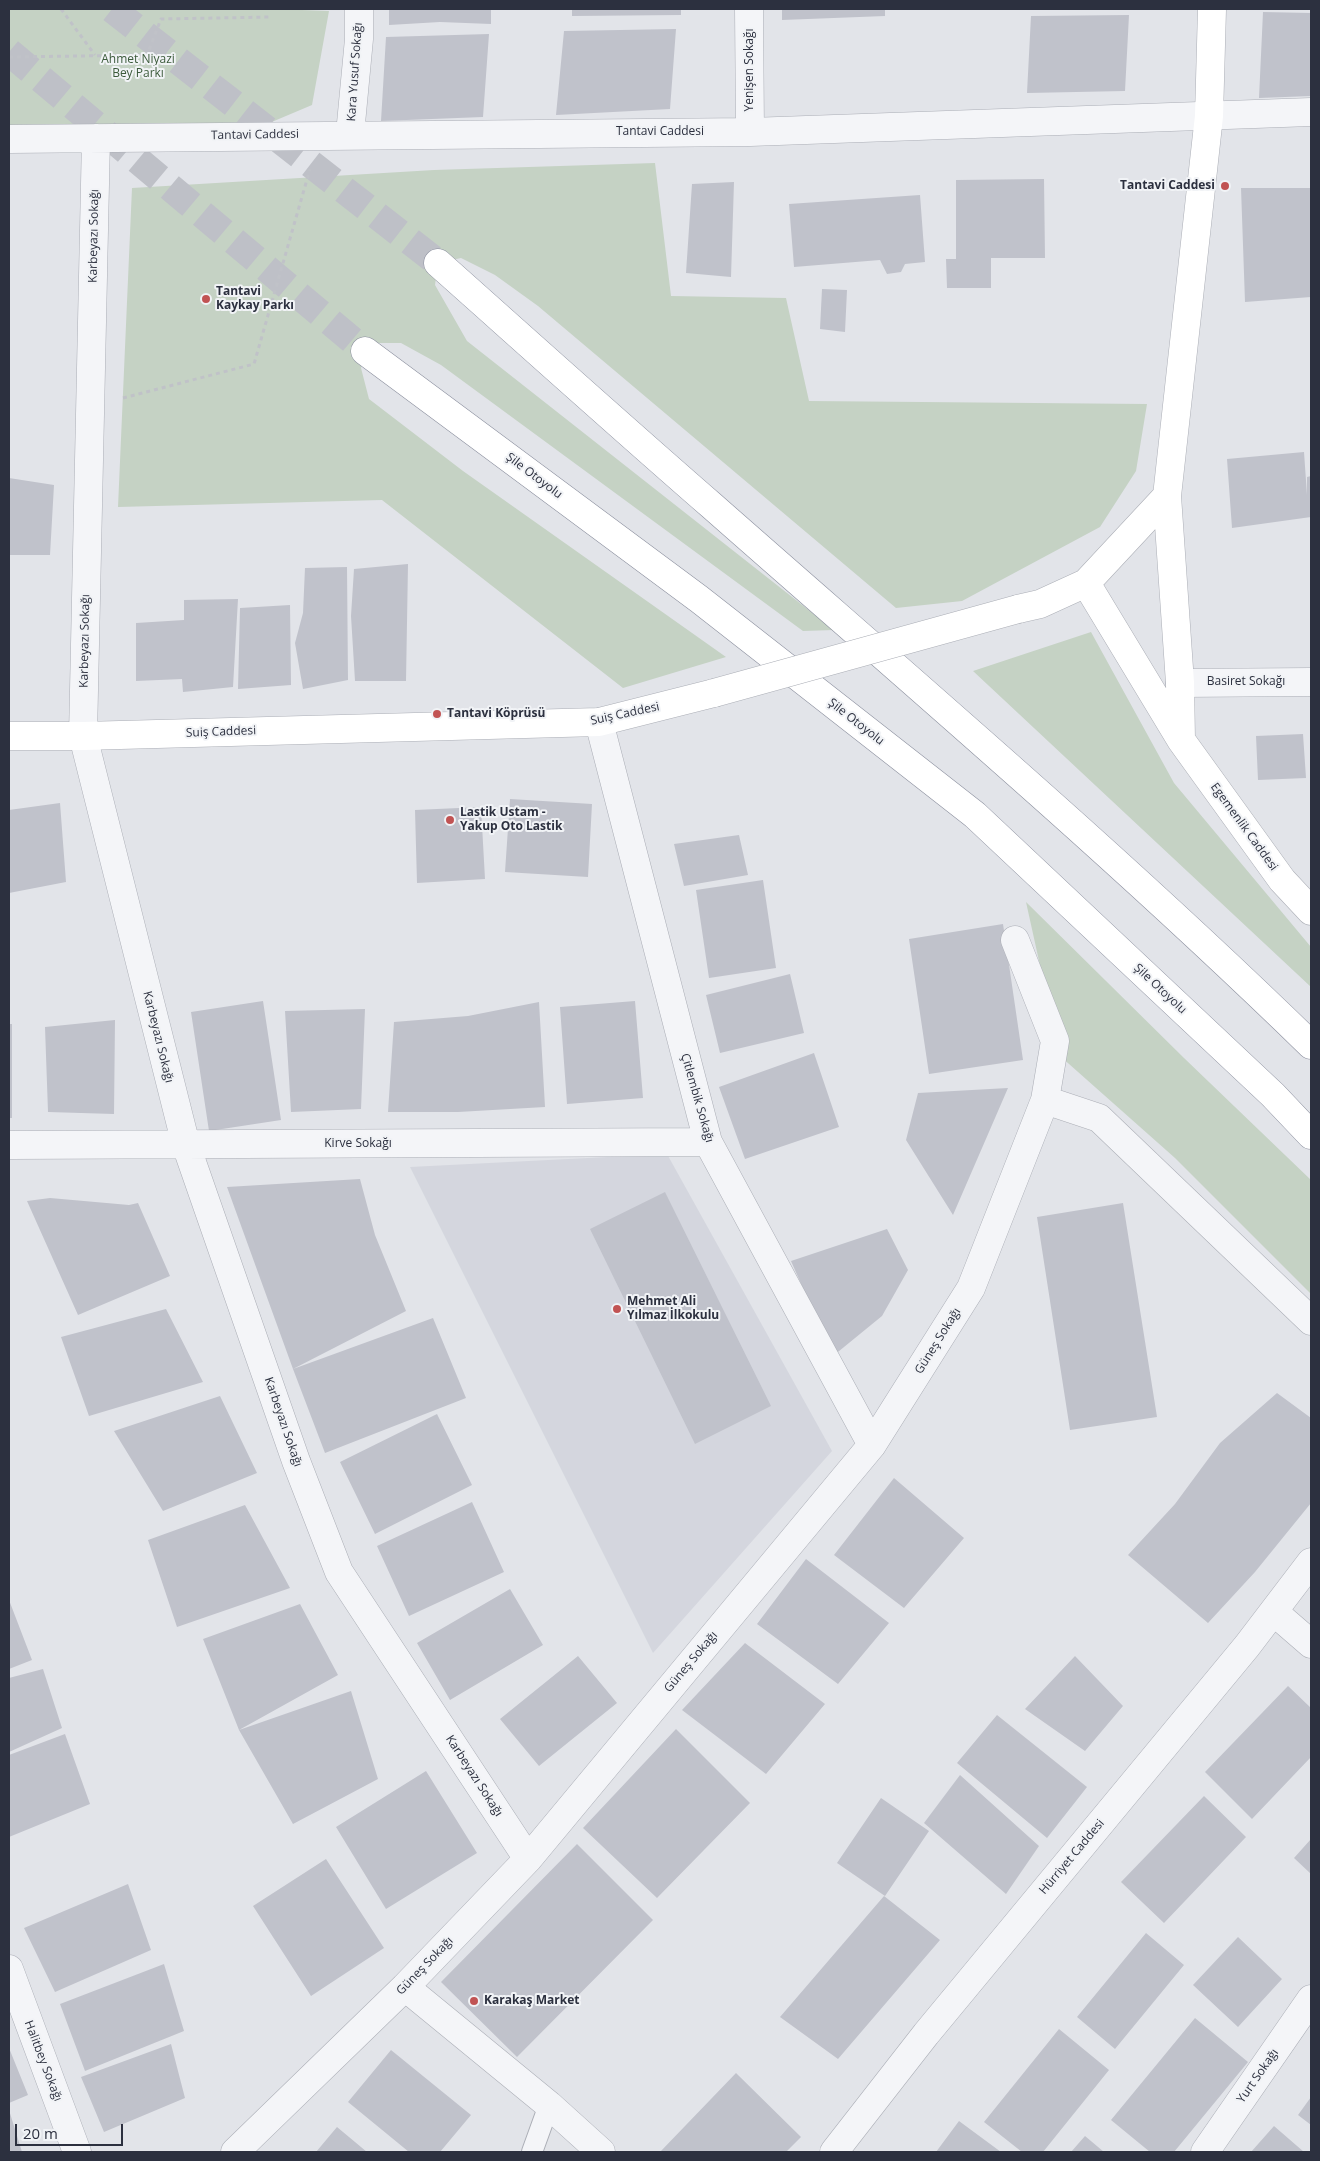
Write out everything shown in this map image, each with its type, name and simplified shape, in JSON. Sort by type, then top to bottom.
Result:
[{"type":"main road","points":[[1181,740],[1180,683],[1166,496],[1210,116],[1212,9]]},
{"type":"main road","points":[[438,263],[983,742],[1220,957],[1311,1045]]},
{"type":"main road","name":"Şile Otoyolu","points":[[366,351],[700,599],[975,816],[1273,1094],[1311,1135]]},
{"type":"main road","points":[[1086,582],[1166,496]]},
{"type":"main road","name":"Suiş Caddesi","points":[[9,736],[83,736],[599,722],[714,693],[1040,604],[1086,582]]},
{"type":"main road","name":"Egemenlik Caddesi","points":[[1086,582],[1181,740],[1282,880],[1311,911]]},
{"type":"street","name":"Kara Yusuf Sokağı","points":[[350,134],[359,39],[359,9]]},
{"type":"street","name":"Yenişen Sokağı","points":[[749,9],[750,132]]},
{"type":"street","name":"Tantavi Caddesi","points":[[9,139],[350,134],[750,132],[1311,112]]},
{"type":"street","name":"Karbeyazı Sokağı","points":[[96,138],[83,736],[186,1145],[296,1461],[339,1572],[528,1859]]},
{"type":"street","name":"Basiret Sokağı","points":[[1180,683],[1311,682]]},
{"type":"street","name":"Çitlembik Sokağı","points":[[599,722],[708,1142],[872,1445]]},
{"type":"street","name":"Güneş Sokağı","points":[[235,2152],[405,1987],[528,1859],[872,1445],[972,1288],[1045,1100],[1055,1041],[1015,940]]},
{"type":"street","points":[[1045,1100],[1099,1118],[1311,1321]]},
{"type":"street","name":"Kirve Sokağı","points":[[9,1145],[708,1142]]},
{"type":"street","name":"Hürriyet Caddesi","points":[[834,2152],[926,2034],[1247,1646],[1311,1562]]},
{"type":"street","points":[[1274,1612],[1311,1644]]},
{"type":"street","name":"Halitbey Sokağı","points":[[9,1969],[77,2152]]},
{"type":"street","points":[[405,1987],[549,2105],[601,2152]]},
{"type":"street","name":"Yurt Sokağı","points":[[1205,2152],[1311,1999]]},
{"type":"lane","points":[[532,2152],[549,2105]]},
{"type":"path","points":[[61,9],[96,56]]},
{"type":"path","points":[[9,57],[147,56],[161,19],[271,17]]},
{"type":"path","points":[[90,406],[254,364],[320,135]]},
{"type":"shaded area","name":"Mehmet Ali Yılmaz İlkokulu","points":[[667,1154],[832,1451],[653,1653],[410,1167]]},
{"type":"green space","name":"Ahmet Niyazi Bey Parkı","points":[[9,9],[275,9],[329,11],[312,105],[267,124],[9,125]]},
{"type":"green space","points":[[655,163],[671,296],[786,298],[809,401],[1147,404],[1136,471],[1100,527],[962,601],[896,608],[538,306],[495,275],[461,258],[438,263],[435,285],[467,341],[834,630],[803,631],[441,365],[401,343],[379,343],[366,351],[361,368],[369,399],[463,471],[726,657],[623,688],[382,500],[118,507],[132,188],[434,170]]},
{"type":"green space","points":[[1091,632],[1174,783],[1311,947],[1311,987],[973,671]]},
{"type":"green space","points":[[1026,902],[1311,1180],[1311,1294],[1175,1158],[1060,1056]]},
{"type":"building","points":[[389,9],[491,9],[491,24],[440,22],[389,25]]},
{"type":"building","points":[[572,9],[681,9],[681,15],[572,16]]},
{"type":"building","points":[[782,9],[885,9],[885,16],[782,20]]},
{"type":"building","points":[[1263,12],[1311,13],[1311,96],[1259,98]]},
{"type":"building","points":[[1129,15],[1125,91],[1027,93],[1031,16]]},
{"type":"building","points":[[676,29],[670,109],[556,115],[564,31]]},
{"type":"building","points":[[489,34],[483,117],[381,121],[386,37]]},
{"type":"building","points":[[1044,179],[1045,258],[991,258],[991,288],[947,288],[946,259],[956,259],[956,180]]},
{"type":"building","points":[[734,182],[731,277],[686,273],[692,184]]},
{"type":"building","points":[[1241,188],[1311,188],[1311,297],[1245,302]]},
{"type":"building","points":[[920,195],[925,262],[905,264],[901,272],[887,274],[880,260],[794,267],[789,204]]},
{"type":"building","points":[[822,289],[847,290],[845,332],[820,329]]},
{"type":"building","points":[[1304,452],[1307,495],[1307,477],[1311,476],[1311,517],[1232,528],[1227,459]]},
{"type":"building","points":[[9,478],[54,485],[50,555],[9,555]]},
{"type":"building","points":[[408,564],[406,681],[355,681],[351,616],[354,569]]},
{"type":"building","points":[[347,567],[348,680],[303,689],[295,643],[303,613],[305,568]]},
{"type":"building","points":[[238,599],[233,687],[183,692],[182,679],[136,681],[136,623],[184,620],[184,600]]},
{"type":"building","points":[[290,605],[291,685],[238,689],[240,608]]},
{"type":"building","points":[[1303,734],[1306,778],[1258,780],[1256,736]]},
{"type":"building","points":[[510,799],[592,804],[588,877],[505,872]]},
{"type":"building","points":[[60,803],[66,882],[9,893],[9,810]]},
{"type":"building","points":[[481,807],[485,879],[417,883],[415,810]]},
{"type":"building","points":[[739,835],[748,875],[684,886],[674,844]]},
{"type":"building","points":[[763,880],[776,968],[709,978],[696,890]]},
{"type":"building","points":[[1003,924],[1023,1060],[929,1074],[909,939]]},
{"type":"building","points":[[790,974],[804,1033],[720,1053],[706,995]]},
{"type":"building","points":[[263,1001],[281,1120],[209,1131],[191,1012]]},
{"type":"building","points":[[635,1001],[643,1098],[567,1104],[560,1007]]},
{"type":"building","points":[[539,1002],[545,1107],[458,1112],[388,1112],[394,1022],[468,1016]]},
{"type":"building","points":[[365,1009],[361,1109],[291,1112],[285,1011]]},
{"type":"building","points":[[115,1020],[114,1114],[48,1112],[45,1027]]},
{"type":"building","points":[[9,1024],[12,1024],[12,1118],[9,1118]]},
{"type":"building","points":[[814,1053],[839,1127],[745,1159],[719,1087]]},
{"type":"building","points":[[1008,1088],[953,1215],[906,1140],[918,1093]]},
{"type":"building","points":[[360,1179],[375,1235],[406,1311],[293,1369],[227,1187]]},
{"type":"building","points":[[665,1192],[771,1406],[695,1444],[590,1229]]},
{"type":"building","points":[[50,1198],[129,1205],[138,1203],[170,1276],[78,1315],[27,1201]]},
{"type":"building","points":[[1123,1203],[1157,1417],[1070,1430],[1037,1217]]},
{"type":"building","points":[[887,1229],[908,1270],[882,1316],[833,1356],[791,1261]]},
{"type":"building","points":[[166,1309],[203,1382],[89,1416],[61,1337]]},
{"type":"building","points":[[433,1318],[466,1398],[325,1453],[293,1369]]},
{"type":"building","points":[[1277,1393],[1311,1418],[1311,1503],[1255,1572],[1208,1623],[1128,1555],[1175,1504],[1220,1443]]},
{"type":"building","points":[[220,1396],[257,1473],[163,1511],[114,1431]]},
{"type":"building","points":[[437,1414],[472,1485],[375,1534],[340,1462]]},
{"type":"building","points":[[894,1478],[964,1538],[904,1608],[834,1555]]},
{"type":"building","points":[[472,1502],[504,1572],[409,1616],[377,1546]]},
{"type":"building","points":[[245,1505],[290,1588],[177,1627],[148,1540]]},
{"type":"building","points":[[806,1559],[889,1623],[838,1684],[757,1624]]},
{"type":"building","points":[[510,1589],[543,1645],[450,1700],[417,1643]]},
{"type":"building","points":[[9,1600],[32,1660],[9,1669]]},
{"type":"building","points":[[300,1604],[338,1675],[239,1730],[203,1639]]},
{"type":"building","points":[[745,1643],[825,1704],[766,1774],[682,1710]]},
{"type":"building","points":[[578,1656],[617,1703],[539,1766],[500,1719]]},
{"type":"building","points":[[1075,1656],[1123,1706],[1085,1751],[1025,1709]]},
{"type":"building","points":[[43,1669],[62,1728],[9,1752],[9,1678]]},
{"type":"building","points":[[1288,1686],[1311,1708],[1311,1757],[1252,1819],[1205,1772]]},
{"type":"building","points":[[351,1691],[378,1779],[293,1824],[239,1730]]},
{"type":"building","points":[[997,1715],[1087,1787],[1047,1838],[957,1763]]},
{"type":"building","points":[[676,1729],[750,1803],[657,1898],[583,1828]]},
{"type":"building","points":[[65,1734],[90,1804],[9,1837],[9,1755]]},
{"type":"building","points":[[426,1771],[477,1853],[386,1909],[336,1827]]},
{"type":"building","points":[[960,1775],[1039,1846],[1006,1894],[924,1823]]},
{"type":"building","points":[[1204,1796],[1246,1837],[1164,1923],[1121,1882]]},
{"type":"building","points":[[881,1798],[929,1831],[885,1896],[837,1863]]},
{"type":"building","points":[[1311,1839],[1311,1874],[1294,1858]]},
{"type":"building","points":[[577,1844],[653,1920],[517,2057],[441,1982]]},
{"type":"building","points":[[326,1859],[384,1948],[311,1996],[253,1906]]},
{"type":"building","points":[[128,1884],[151,1950],[55,1992],[24,1928]]},
{"type":"building","points":[[884,1896],[940,1940],[838,2059],[780,2017]]},
{"type":"building","points":[[1146,1933],[1184,1965],[1115,2049],[1077,2017]]},
{"type":"building","points":[[1238,1937],[1282,1979],[1238,2027],[1193,1985]]},
{"type":"building","points":[[164,1964],[184,2031],[85,2071],[60,2004]]},
{"type":"building","points":[[1195,2018],[1248,2062],[1174,2152],[1150,2152],[1111,2120]]},
{"type":"building","points":[[1059,2029],[1109,2070],[1043,2152],[1022,2152],[984,2122]]},
{"type":"building","points":[[171,2044],[185,2098],[104,2132],[81,2077]]},
{"type":"building","points":[[9,2048],[28,2095],[9,2103]]},
{"type":"building","points":[[391,2050],[471,2115],[440,2152],[409,2152],[348,2102]]},
{"type":"building","points":[[736,2073],[801,2137],[786,2152],[660,2152]]},
{"type":"building","points":[[1311,2097],[1311,2125],[1298,2115]]},
{"type":"building","points":[[9,2110],[22,2152],[9,2152]]},
{"type":"building","points":[[959,2121],[1001,2152],[936,2152]]},
{"type":"building","points":[[1274,2126],[1304,2152],[1251,2152]]},
{"type":"building","points":[[337,2127],[367,2152],[316,2152]]},
{"type":"building","points":[[1085,2136],[1104,2152],[1071,2152]]},
{"type":"tunnel","points":[[112,9],[438,263]]},
{"type":"tunnel","points":[[9,52],[365,351]]},
{"type":"place","name":"Tantavi Caddesi","points":[[1225,186]]},
{"type":"place","name":"Tantavi Kaykay Parkı","points":[[206,299]]},
{"type":"place","name":"Tantavi Köprüsü","points":[[437,714]]},
{"type":"place","name":"Lastik Ustam - Yakup Oto Lastik","points":[[450,820]]},
{"type":"place","name":"Mehmet Ali Yılmaz İlkokulu","points":[[617,1309]]},
{"type":"place","name":"Karakaş Market","points":[[474,2001]]}]
